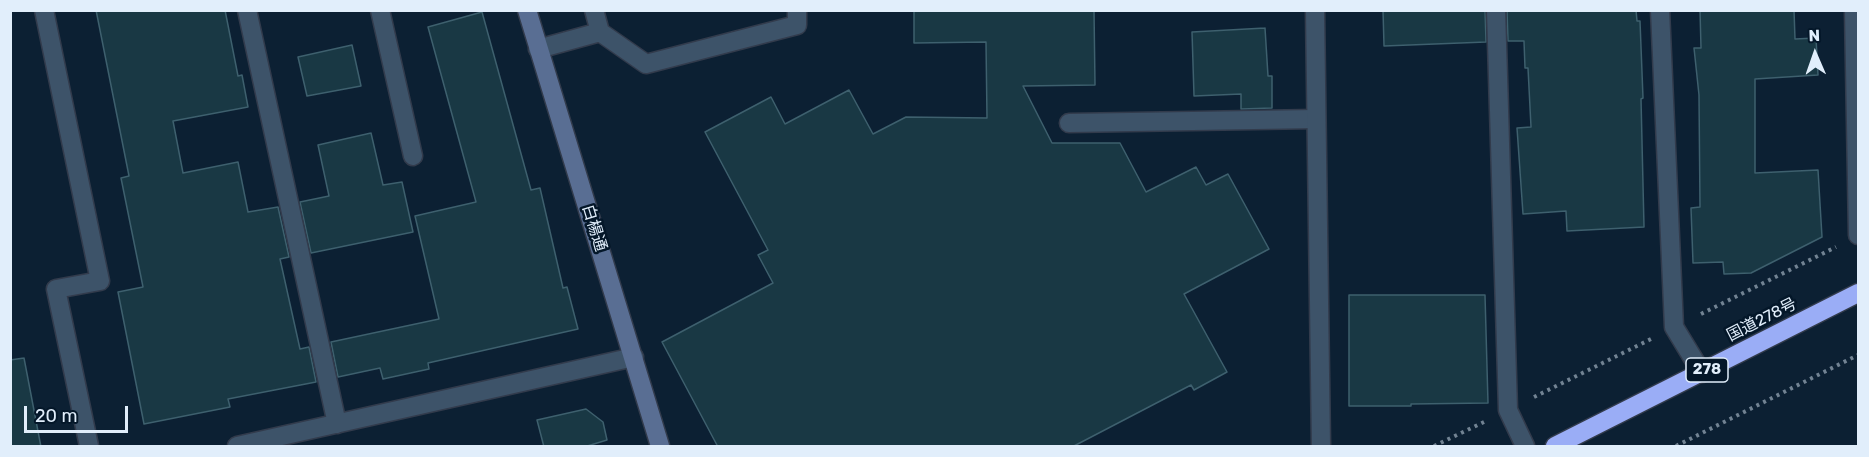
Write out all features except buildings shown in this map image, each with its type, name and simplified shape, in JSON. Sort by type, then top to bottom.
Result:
[{"type":"highway","name":"国道278号","points":[[1561,445],[1858,293]]},
{"type":"street","points":[[44,10],[100,281],[56,289],[89,447]]},
{"type":"street","points":[[247,10],[337,424]]},
{"type":"street","points":[[380,10],[413,156]]},
{"type":"street","name":"白楊通","points":[[527,10],[660,447]]},
{"type":"street","points":[[594,10],[600,32],[646,64],[797,25],[797,10]]},
{"type":"street","points":[[1315,10],[1321,447]]},
{"type":"street","points":[[1496,10],[1508,410],[1525,447]]},
{"type":"street","points":[[1660,10],[1674,327],[1702,373]]},
{"type":"street","points":[[1854,10],[1858,235]]},
{"type":"street","points":[[538,49],[600,32]]},
{"type":"street","points":[[1070,123],[1316,119]]},
{"type":"street","points":[[237,447],[634,357]]},
{"type":"path","points":[[1434,447],[1838,246]]},
{"type":"path","points":[[1676,447],[1858,355]]}]
